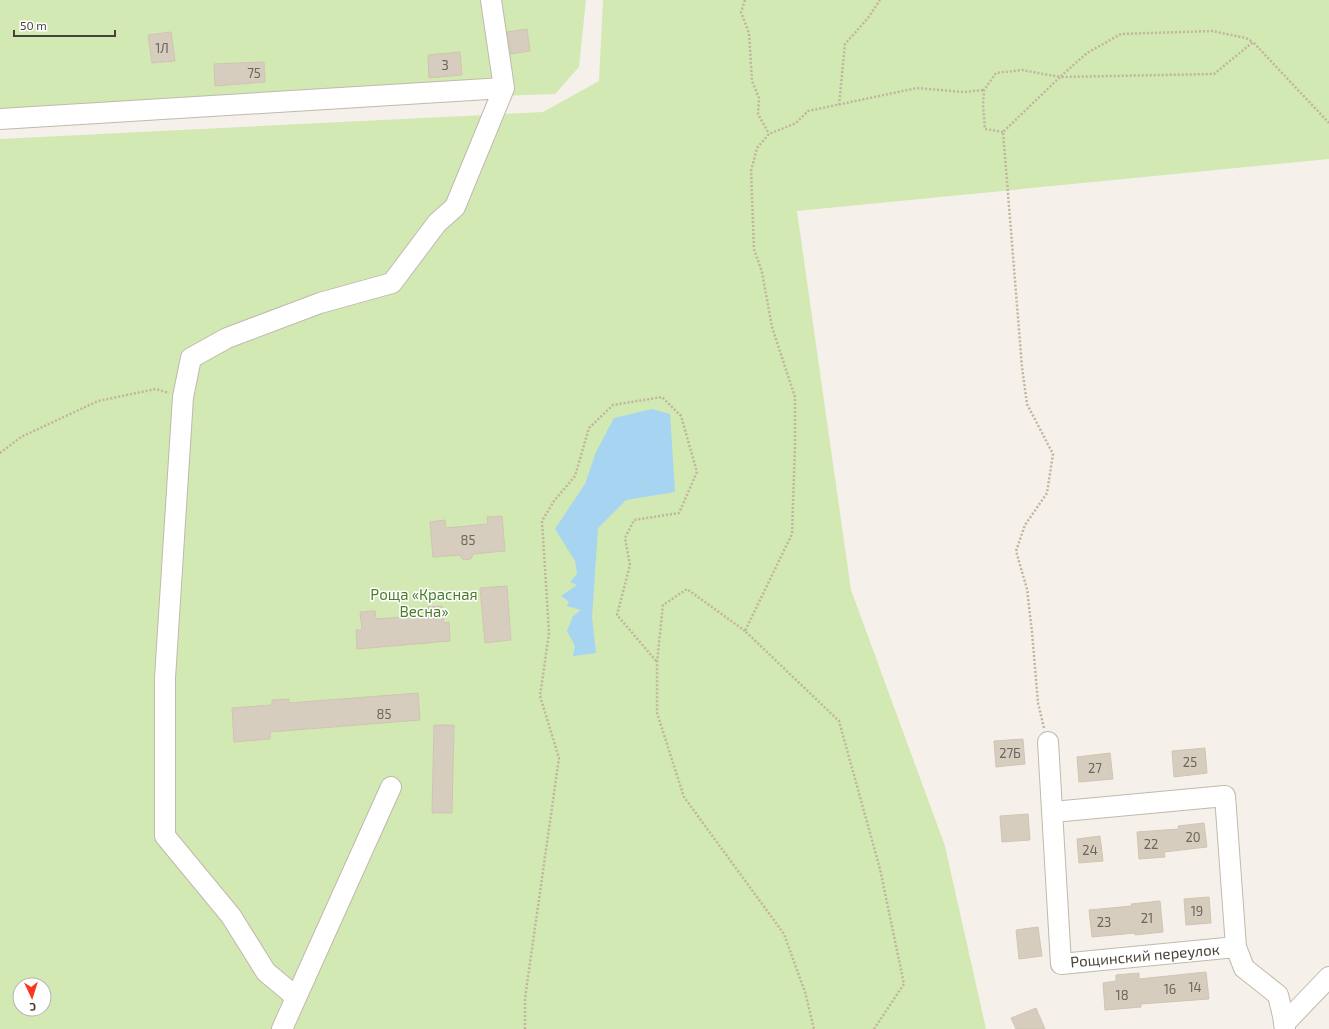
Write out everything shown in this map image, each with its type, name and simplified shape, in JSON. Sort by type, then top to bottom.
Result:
[{"type":"street","points":[[296,997],[266,972],[231,916],[165,836],[165,678],[183,397],[191,358],[227,338],[320,303],[392,283],[437,223],[455,207],[504,88],[491,0]]},
{"type":"street","points":[[0,119],[504,88]]},
{"type":"street","name":"Рощинский переулок","points":[[1048,742],[1061,964],[1236,947]]},
{"type":"street","points":[[282,1029],[391,787]]},
{"type":"street","name":"Рощинский переулок","points":[[1053,812],[1225,796],[1236,947],[1244,968],[1278,995],[1284,1016],[1284,1026]]},
{"type":"street","name":"Рощинский переулок","points":[[1284,1026],[1329,977]]},
{"type":"path","points":[[745,0],[741,12],[749,33],[752,81],[759,98],[758,114],[769,134]]},
{"type":"path","points":[[839,104],[846,44],[868,18],[880,0]]},
{"type":"path","points":[[1003,132],[1087,53],[1121,34],[1212,31],[1246,38],[1253,42],[1329,123]]},
{"type":"path","points":[[1003,132],[985,129],[983,105],[984,90],[996,73],[1022,70],[1060,77],[1214,74],[1253,42]]},
{"type":"path","points":[[745,631],[792,534],[795,397],[772,327],[762,272],[754,248],[751,171],[757,148],[769,134],[796,123],[808,111],[916,88],[963,92],[984,90]]},
{"type":"path","points":[[1003,132],[1022,368],[1027,404],[1053,454],[1047,493],[1025,525],[1016,551],[1027,589],[1038,703],[1048,742]]},
{"type":"path","points":[[0,453],[21,437],[98,401],[156,389],[183,397]]},
{"type":"path","points":[[525,1029],[525,998],[559,758],[540,696],[549,633],[542,521],[554,501],[574,476],[589,428],[613,405],[662,397],[681,416],[697,472],[679,513],[634,520],[625,538],[630,565],[617,615],[657,662]]},
{"type":"path","points":[[814,1029],[805,992],[784,934],[684,797],[657,712],[657,662],[663,604],[687,589],[745,631],[839,721],[880,869],[904,984],[874,1029]]},
{"type":"green space","points":[[0,0],[586,0],[579,67],[555,94],[0,116]]},
{"type":"green space","name":"Роща «Красная Весна»","points":[[603,0],[1329,0],[1329,159],[797,211],[851,590],[945,846],[986,1029],[0,1029],[0,139],[543,112],[599,81]]},
{"type":"water","points":[[652,409],[670,414],[675,492],[626,500],[598,528],[592,617],[596,653],[573,656],[575,646],[567,631],[573,616],[581,610],[567,606],[569,602],[561,596],[577,585],[570,582],[577,574],[575,561],[555,529],[585,484],[596,452],[614,418]]},
{"type":"building","points":[[527,29],[530,51],[511,54],[507,32]]},
{"type":"building","points":[[171,32],[175,61],[152,63],[148,35]]},
{"type":"building","points":[[460,52],[462,75],[429,78],[428,55]]},
{"type":"building","points":[[264,62],[265,82],[215,86],[214,64]]},
{"type":"building","points":[[502,516],[505,551],[473,554],[471,559],[463,560],[460,555],[433,557],[430,522],[445,520],[446,528],[488,524],[487,517]]},
{"type":"building","points":[[507,586],[511,640],[485,643],[480,588]]},
{"type":"building","points":[[442,606],[444,623],[449,622],[450,641],[357,649],[356,630],[362,630],[360,612],[375,611],[376,619],[427,615],[427,607]]},
{"type":"building","points":[[418,693],[420,720],[270,732],[270,739],[234,742],[232,708],[272,705],[272,700],[289,699],[289,703]]},
{"type":"building","points":[[434,725],[454,725],[452,813],[432,813]]},
{"type":"building","points":[[1023,739],[1025,764],[996,767],[994,741]]},
{"type":"building","points":[[1205,748],[1207,773],[1174,777],[1172,751]]},
{"type":"building","points":[[1110,753],[1113,779],[1079,782],[1077,757]]},
{"type":"building","points":[[1028,814],[1030,840],[1002,842],[1000,816]]},
{"type":"building","points":[[1204,823],[1207,847],[1164,852],[1165,857],[1139,859],[1137,832],[1179,829],[1178,826]]},
{"type":"building","points":[[1100,836],[1103,861],[1079,863],[1077,839]]},
{"type":"building","points":[[1209,897],[1211,923],[1186,925],[1184,899]]},
{"type":"building","points":[[1160,901],[1163,932],[1092,937],[1089,910],[1132,906],[1131,904]]},
{"type":"building","points":[[1038,927],[1042,956],[1019,959],[1016,930]]},
{"type":"building","points":[[1206,972],[1209,999],[1141,1004],[1141,1007],[1105,1010],[1103,983],[1116,981],[1116,975],[1139,973],[1139,979]]},
{"type":"building","points":[[1036,1008],[1045,1029],[1016,1029],[1011,1018]]}]
